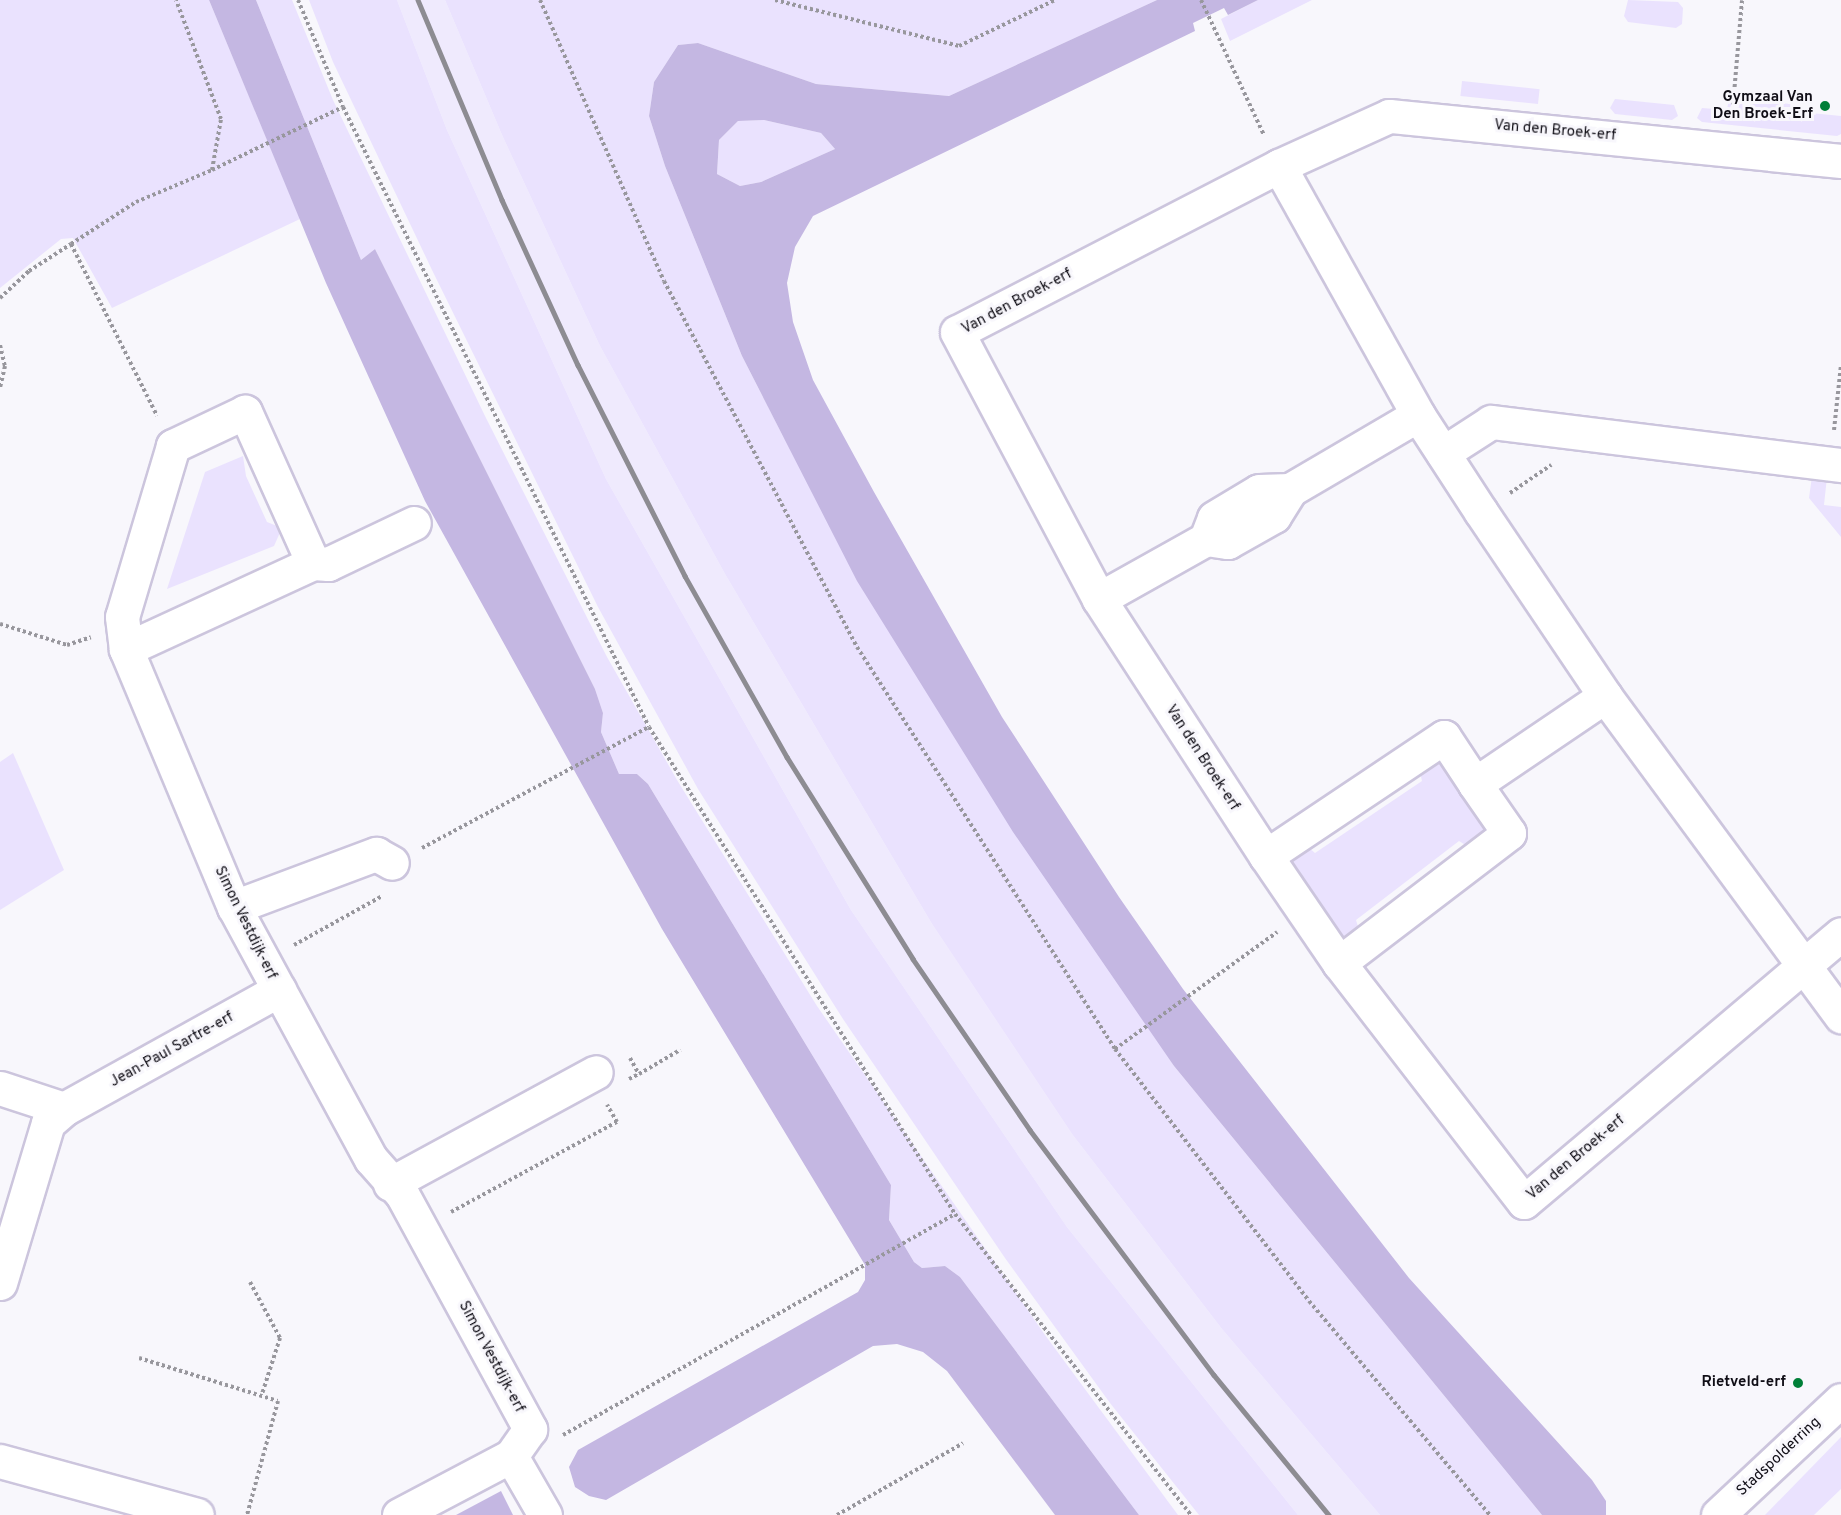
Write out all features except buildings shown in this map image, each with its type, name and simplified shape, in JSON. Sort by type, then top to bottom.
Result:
[{"type":"street","name":"Van den Broek-erf","points":[[1841,161],[1729,147],[1389,116],[1279,166],[957,332],[1099,599],[1266,856],[1340,963],[1524,1202],[1841,934]]},
{"type":"street","points":[[1279,166],[1418,415],[1481,512],[1605,696],[1841,1016]]},
{"type":"street","points":[[173,446],[245,412],[313,563]]},
{"type":"street","points":[[1099,599],[1206,539],[1228,542],[1274,516],[1290,490],[1418,415]]},
{"type":"street","points":[[1443,453],[1491,422],[1836,464]]},
{"type":"street","name":"Simon Vestdijk-erf","points":[[173,446],[122,617],[126,649],[234,907],[371,1159],[390,1184],[402,1194],[530,1429],[511,1456]]},
{"type":"street","points":[[126,649],[313,563],[328,564],[414,523]]},
{"type":"street","points":[[1475,784],[1605,696]]},
{"type":"street","points":[[1266,856],[1444,737],[1509,833],[1340,963]]},
{"type":"street","points":[[234,907],[376,854],[392,863]]},
{"type":"street","name":"Jean-Paul Sartre-erf","points":[[0,1283],[48,1123],[64,1109],[272,976]]},
{"type":"street","points":[[390,1184],[606,1083]]},
{"type":"street","points":[[0,1088],[64,1109]]},
{"type":"street","name":"Stadspolderring","points":[[1718,1515],[1841,1400]]},
{"type":"street","points":[[399,1515],[511,1456],[545,1515]]},
{"type":"street","points":[[0,1461],[196,1515]]},
{"type":"path","points":[[176,0],[221,119],[212,170]]},
{"type":"path","points":[[298,0],[343,107],[649,727],[955,1214],[1191,1515]]},
{"type":"path","points":[[540,0],[664,281],[857,647],[1115,1049],[1309,1300],[1490,1515]]},
{"type":"path","points":[[775,0],[959,46],[1055,0]]},
{"type":"path","points":[[1201,0],[1279,166]]},
{"type":"path","points":[[1729,147],[1742,0]]},
{"type":"path","points":[[0,298],[29,271],[136,202],[212,170],[343,107]]},
{"type":"path","points":[[71,244],[173,446]]},
{"type":"path","points":[[0,345],[5,366],[0,387]]},
{"type":"path","points":[[1836,464],[1841,365]]},
{"type":"path","points":[[1481,512],[1596,435]]},
{"type":"path","points":[[0,624],[67,645],[90,637],[126,649]]},
{"type":"path","points":[[272,976],[394,888],[392,863],[649,727]]},
{"type":"path","points":[[1115,1049],[1305,912]]},
{"type":"path","points":[[606,1083],[639,1074],[680,1050]]},
{"type":"path","points":[[606,1083],[629,1056],[639,1074]]},
{"type":"path","points":[[420,1228],[617,1122],[606,1083]]},
{"type":"path","points":[[530,1429],[561,1437],[955,1214]]},
{"type":"path","points":[[250,1282],[280,1338],[262,1394]]},
{"type":"path","points":[[139,1358],[262,1394],[278,1401],[247,1515]]},
{"type":"path","points":[[837,1515],[963,1443]]},
{"type":"shaded area","points":[[0,0],[209,0],[300,219],[112,308],[73,238],[61,239],[0,288]]},
{"type":"shaded area","points":[[209,0],[256,0],[361,260],[375,249],[595,689],[603,713],[601,732],[619,774],[637,774],[648,784],[891,1185],[889,1220],[914,1262],[922,1268],[945,1266],[960,1277],[1139,1515],[1055,1515],[947,1371],[923,1352],[897,1344],[873,1346],[606,1500],[589,1496],[575,1487],[569,1467],[578,1450],[858,1292],[865,1280],[865,1265],[662,929],[425,501],[326,283]]},
{"type":"shaded area","points":[[256,0],[292,0],[333,100],[485,416],[607,657],[677,780],[817,1006],[1045,1335],[1178,1515],[1139,1515],[960,1277],[945,1266],[922,1268],[914,1262],[889,1220],[891,1185],[648,784],[637,774],[619,774],[601,732],[603,713],[595,689],[375,249],[361,260]]},
{"type":"shaded area","points":[[309,0],[397,0],[447,130],[606,479],[851,910],[1067,1227],[1298,1515],[1199,1515],[1110,1403],[1005,1258],[843,1019],[698,789],[598,607],[432,270],[333,62]]},
{"type":"shaded area","points":[[397,0],[445,0],[502,135],[600,346],[725,574],[932,924],[1072,1134],[1222,1329],[1380,1515],[1298,1515],[1067,1227],[851,910],[606,479],[447,130]]},
{"type":"shaded area","points":[[445,0],[1157,0],[949,96],[816,84],[698,43],[678,45],[654,82],[649,116],[665,166],[742,356],[783,436],[1174,1066],[1542,1515],[1380,1515],[1222,1329],[1072,1134],[932,924],[725,574],[600,346],[502,135]]},
{"type":"shaded area","points":[[1157,0],[1258,0],[1228,15],[1224,8],[1193,23],[1195,31],[813,216],[795,247],[787,283],[793,322],[813,380],[874,492],[1002,717],[1119,897],[1183,989],[1409,1278],[1592,1480],[1606,1501],[1606,1515],[1542,1515],[1174,1066],[1013,832],[857,581],[742,356],[665,166],[649,116],[654,82],[678,45],[698,43],[816,84],[949,96]],"holes":[[[764,120],[821,133],[835,149],[761,182],[740,186],[717,174],[719,140],[738,121]]]},
{"type":"shaded area","points":[[1258,0],[1312,0],[1230,41],[1221,19]]},
{"type":"shaded area","points":[[1628,0],[1678,2],[1683,8],[1682,24],[1676,28],[1628,22],[1624,16]]},
{"type":"shaded area","points":[[1462,81],[1540,89],[1538,104],[1460,96]]},
{"type":"shaded area","points":[[1729,98],[1802,105],[1801,112],[1841,116],[1841,134],[1837,136],[1702,122],[1697,118],[1702,108],[1727,110]]},
{"type":"shaded area","points":[[1615,99],[1674,105],[1678,116],[1672,120],[1615,114],[1610,108]]},
{"type":"shaded area","points":[[764,120],[821,133],[835,149],[761,182],[740,186],[717,174],[719,140],[738,121]]},
{"type":"shaded area","points":[[243,456],[246,476],[267,522],[282,528],[274,546],[167,589],[205,472]]},
{"type":"shaded area","points":[[1812,476],[1827,477],[1824,505],[1841,507],[1841,537],[1809,498]]},
{"type":"shaded area","points":[[13,753],[64,870],[0,910],[0,762]]},
{"type":"shaded area","points":[[1441,760],[1486,831],[1467,846],[1459,841],[1356,920],[1359,930],[1344,942],[1287,861],[1308,847],[1315,853],[1422,781],[1420,772]]},
{"type":"shaded area","points":[[1841,1437],[1841,1489],[1814,1515],[1765,1515]]},
{"type":"shaded area","points":[[501,1491],[513,1515],[456,1515]]},
{"type":"railway","points":[[418,0],[502,200],[578,365],[685,576],[787,757],[913,959],[1030,1130],[1214,1375],[1329,1515]]},
{"type":"place","name":"Gymzaal Van Den Broek-Erf","points":[[1825,106]]},
{"type":"place","name":"Rietveld-erf","points":[[1798,1383]]}]
